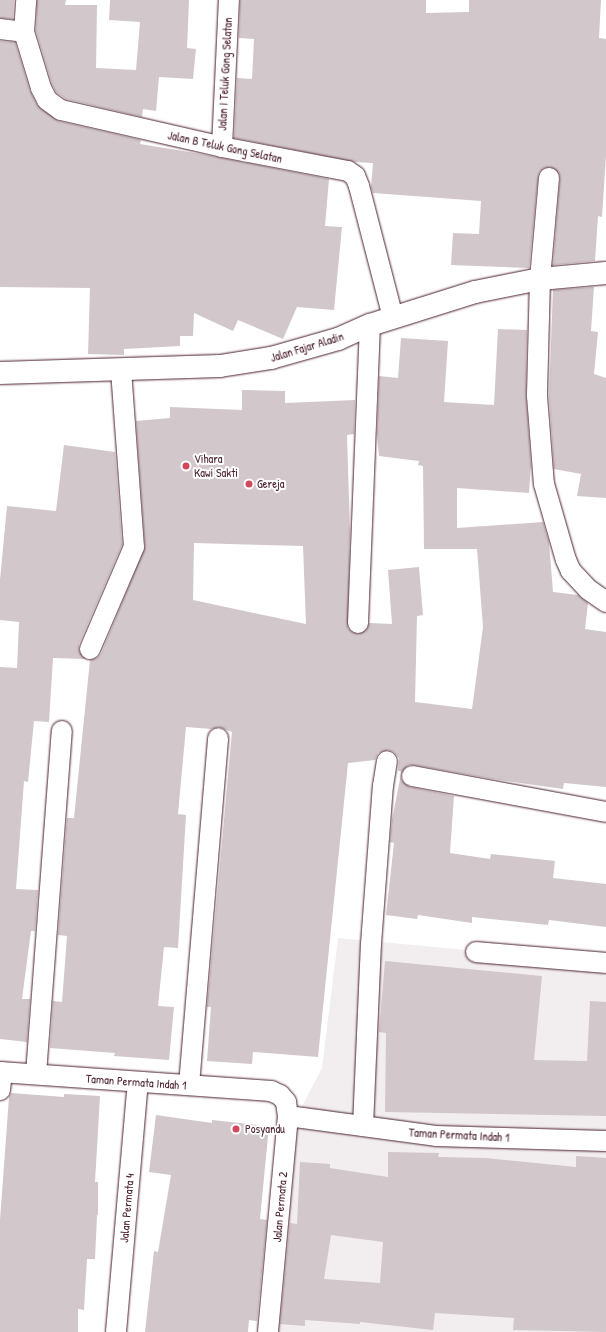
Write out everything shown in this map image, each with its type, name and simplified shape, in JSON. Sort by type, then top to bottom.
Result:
[{"type":"street","points":[[0,29],[24,32],[26,0]]},
{"type":"street","name":"Jalan I Teluk Gong Selatan","points":[[222,148],[229,0]]},
{"type":"street","name":"Jalan B Teluk Gong Selatan","points":[[24,32],[41,88],[47,100],[61,110],[222,148],[348,171],[355,176],[393,317]]},
{"type":"street","points":[[549,178],[540,279],[537,396],[544,484],[566,560],[571,570],[589,590],[606,602]]},
{"type":"street","name":"Jalan Fajar Aladin","points":[[0,373],[220,366],[271,358],[338,339],[370,324],[475,292],[540,279],[606,272]]},
{"type":"street","points":[[358,623],[370,324]]},
{"type":"street","points":[[90,649],[134,547],[121,370]]},
{"type":"street","points":[[36,1074],[62,731]]},
{"type":"street","points":[[189,1085],[218,738]]},
{"type":"street","points":[[362,1126],[371,944],[383,786],[387,761]]},
{"type":"street","points":[[412,776],[606,812]]},
{"type":"street","points":[[476,952],[606,963]]},
{"type":"street","name":"Taman Permata Indah 1","points":[[1,1078],[36,1074],[138,1083],[271,1091]]},
{"type":"street","name":"Jalan Permata 4","points":[[116,1332],[138,1083]]},
{"type":"street","name":"Jalan Permata 2","points":[[268,1332],[288,1116],[286,1102],[280,1095],[271,1091]]},
{"type":"street","name":"Taman Permata Indah 1","points":[[288,1116],[436,1136],[606,1141]]},
{"type":"shaded area","points":[[338,938],[606,963],[606,1332],[267,1332],[284,1141],[322,1068]]},
{"type":"building","points":[[0,0],[14,0],[13,19],[0,18]]},
{"type":"building","points":[[37,0],[66,0],[65,5],[97,5],[96,68],[136,70],[140,22],[109,20],[110,0],[189,0],[187,48],[196,49],[193,79],[159,77],[156,111],[143,109],[142,117],[66,99],[56,92],[52,84],[36,31]]},
{"type":"building","points":[[240,0],[426,0],[426,13],[469,12],[469,0],[601,0],[599,38],[606,39],[606,155],[602,217],[598,216],[595,261],[553,265],[560,179],[559,173],[550,167],[544,168],[539,172],[529,268],[451,265],[453,233],[479,234],[481,201],[373,193],[371,188],[373,163],[355,162],[234,138],[237,78],[252,79],[254,39],[239,38]]},
{"type":"building","points":[[0,41],[15,42],[30,91],[37,105],[58,121],[141,140],[140,144],[201,154],[329,179],[325,226],[342,227],[334,310],[297,307],[283,339],[238,320],[233,331],[194,313],[193,336],[180,336],[180,346],[124,349],[124,355],[88,354],[90,288],[0,287]]},
{"type":"building","points":[[594,287],[591,331],[598,332],[594,374],[606,378],[606,498],[577,496],[581,474],[554,469],[549,396],[553,290]]},
{"type":"building","points":[[498,329],[527,330],[526,396],[531,465],[529,493],[457,488],[457,528],[543,522],[549,542],[553,592],[578,595],[588,603],[585,629],[606,632],[606,787],[564,783],[563,789],[493,779],[414,765],[408,765],[401,774],[401,771],[398,771],[399,758],[394,752],[388,750],[378,753],[375,760],[348,763],[318,1057],[253,1052],[252,1064],[207,1061],[211,1007],[207,1007],[232,732],[219,727],[211,729],[186,727],[178,814],[186,815],[178,948],[164,947],[158,1006],[174,1007],[169,1060],[114,1056],[115,1053],[50,1048],[53,1001],[62,1002],[67,936],[58,935],[67,818],[74,818],[90,660],[97,658],[101,654],[145,547],[136,421],[170,418],[170,407],[242,410],[242,390],[285,391],[285,403],[355,400],[354,434],[347,435],[350,532],[348,628],[352,632],[358,634],[367,629],[369,623],[392,624],[388,570],[419,567],[423,615],[417,616],[415,702],[472,709],[483,627],[477,549],[424,549],[423,466],[418,465],[419,461],[379,456],[377,433],[379,376],[398,378],[401,338],[448,341],[444,402],[494,405]],"holes":[[[194,543],[303,546],[306,624],[193,600]]]},
{"type":"building","points":[[64,445],[115,452],[122,545],[79,644],[79,651],[85,659],[53,658],[49,722],[34,721],[28,782],[24,781],[16,889],[38,890],[35,931],[31,931],[22,999],[30,999],[27,1042],[0,1039],[0,667],[17,668],[19,622],[0,620],[0,580],[7,506],[56,511]]},
{"type":"building","points":[[401,774],[401,780],[410,787],[454,796],[450,853],[490,859],[491,854],[555,861],[553,878],[606,884],[606,927],[549,920],[548,925],[472,917],[472,923],[418,915],[417,919],[386,915],[394,843],[390,842],[392,820]]},
{"type":"building","points":[[385,961],[542,976],[534,1060],[587,1061],[590,1001],[606,1002],[606,1116],[385,1112],[386,1033],[379,1032]]},
{"type":"building","points":[[11,1093],[64,1097],[64,1094],[100,1096],[95,1182],[98,1182],[98,1215],[95,1259],[87,1259],[84,1310],[78,1309],[78,1332],[0,1332],[0,1220],[9,1097]]},
{"type":"building","points":[[156,1115],[212,1123],[212,1120],[269,1126],[260,1219],[267,1220],[257,1321],[249,1320],[248,1332],[145,1332],[154,1251],[158,1252],[171,1175],[149,1172]]},
{"type":"building","points":[[388,1152],[439,1153],[438,1157],[486,1158],[576,1167],[576,1156],[606,1158],[606,1332],[513,1330],[514,1318],[435,1313],[433,1330],[360,1322],[360,1324],[305,1320],[305,1326],[280,1324],[290,1223],[297,1224],[300,1162],[330,1164],[330,1168],[388,1177]],"holes":[[[331,1235],[383,1242],[380,1283],[324,1279]]]},
{"type":"place","name":"Vihara Kawi Sakti","points":[[186,466]]},
{"type":"place","name":"Gereja","points":[[249,484]]},
{"type":"place","name":"Posyandu","points":[[236,1129]]}]
